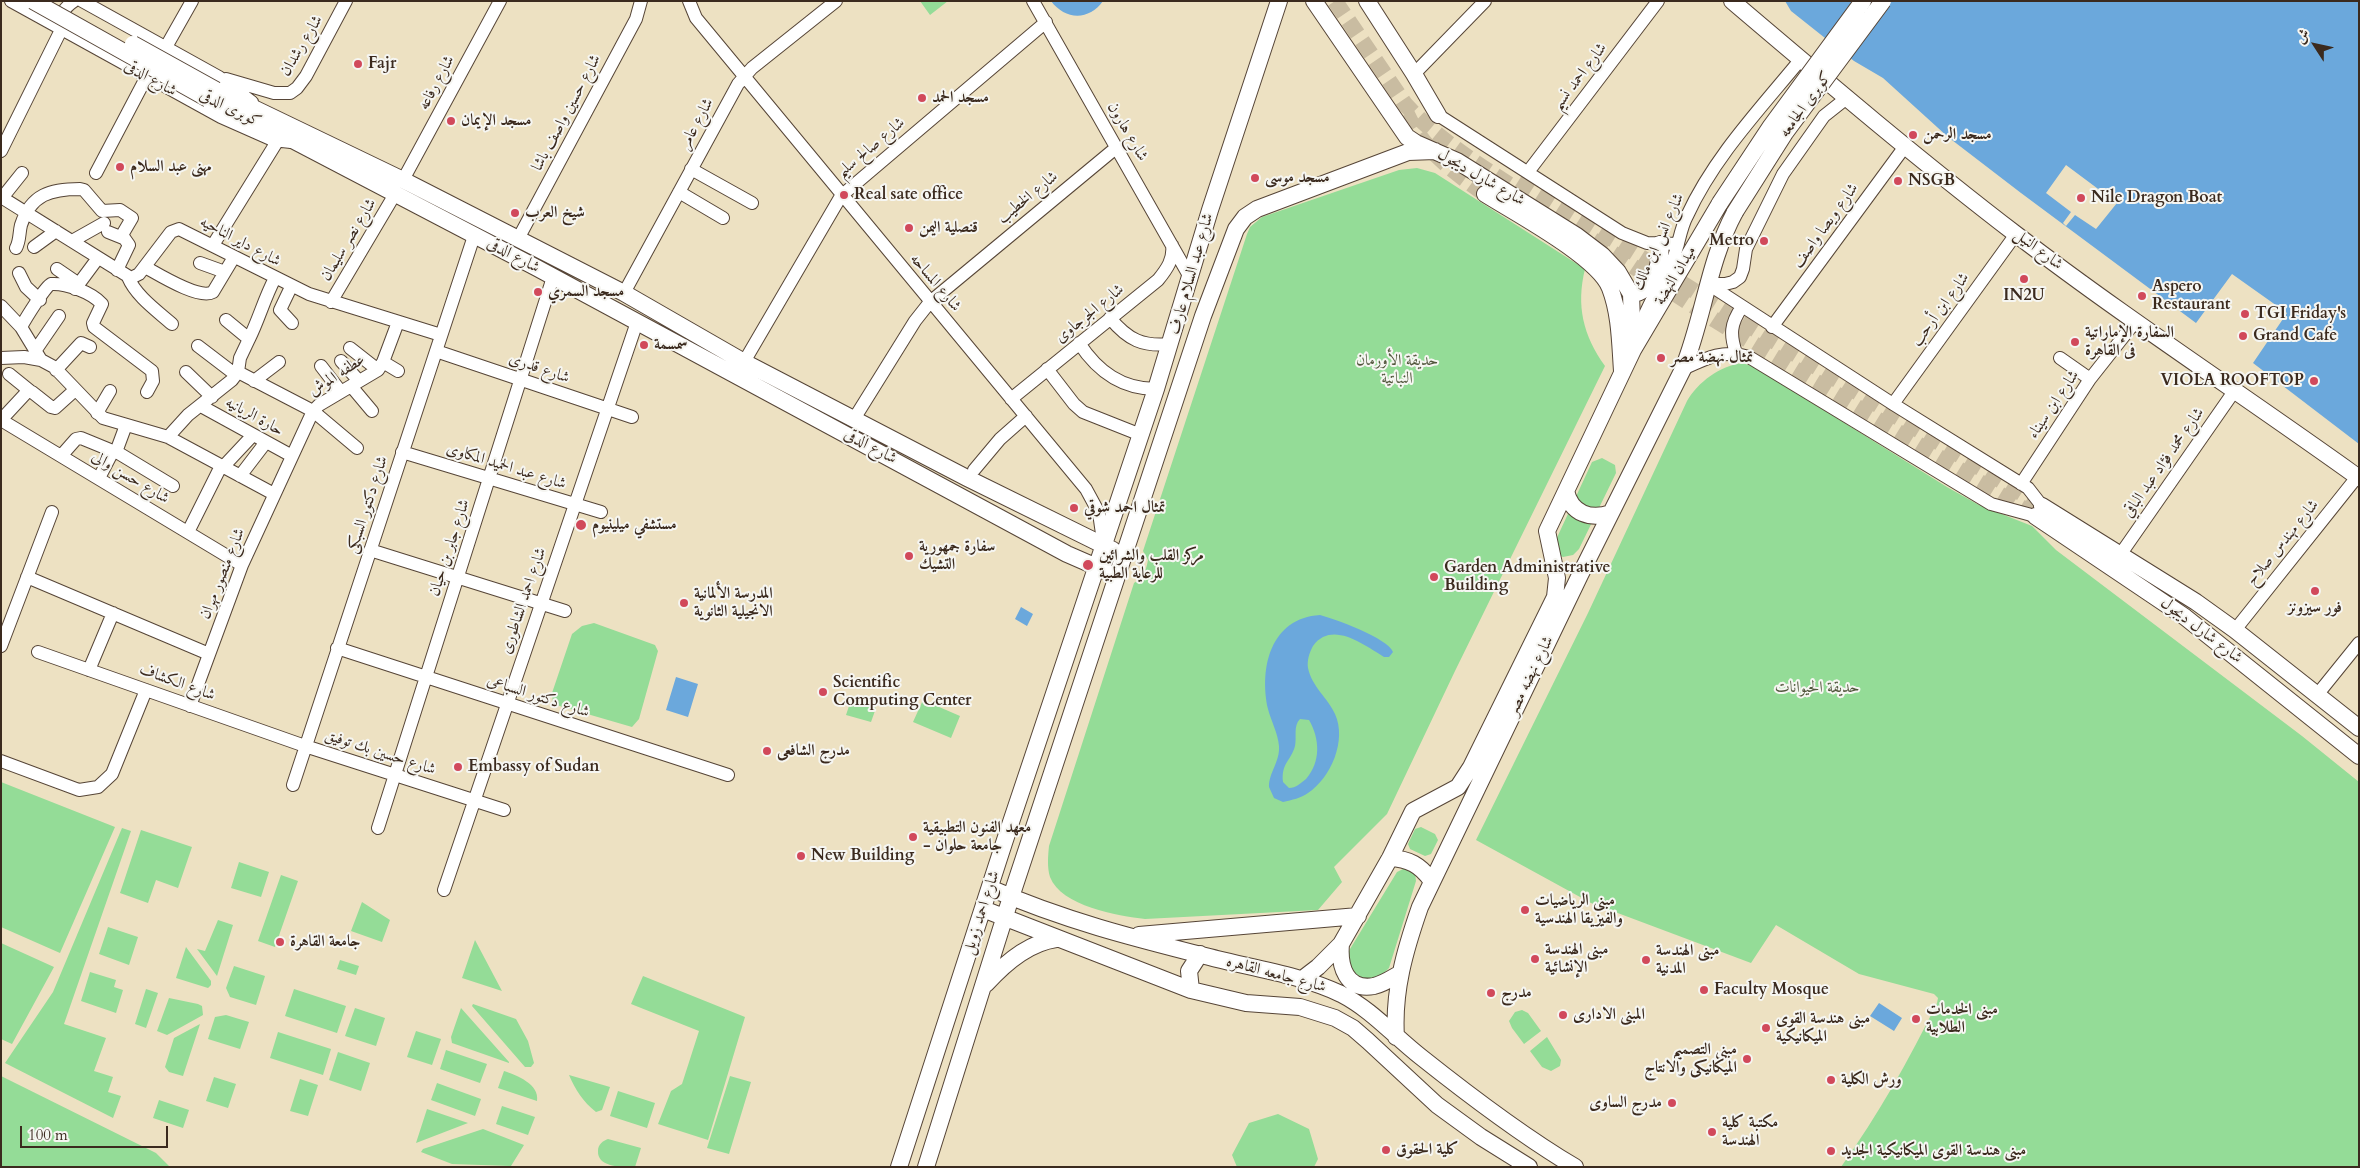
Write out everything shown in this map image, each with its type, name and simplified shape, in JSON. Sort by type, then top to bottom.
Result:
[{"type":"main road","name":"كوبرى الدقى","points":[[55,1],[214,89],[296,142]]},
{"type":"main road","name":"شارع عبد السلام عارف","points":[[1104,546],[1171,344],[1210,210],[1279,1]]},
{"type":"main road","name":"شارع شارل ديجول","points":[[1314,1],[1403,133],[1416,144],[1465,166],[1594,248],[1618,272],[1630,294],[1633,350]]},
{"type":"main road","points":[[1367,1],[1438,115]]},
{"type":"main road","name":"شارع النيل","points":[[1732,1],[1801,60],[2016,234],[2135,322],[2358,477]]},
{"type":"main road","name":"كوبرى الجامعه","points":[[1720,203],[1771,126],[1863,1]]},
{"type":"main road","name":"كوبرى الجامعه","points":[[1735,212],[1785,133],[1883,1]]},
{"type":"main road","name":"كوبرى الدقى","points":[[33,8],[265,113]]},
{"type":"main road","name":"شارع الدقى","points":[[265,113],[403,180],[624,292],[744,362],[1124,555]]},
{"type":"main road","name":"شارع الدقى","points":[[296,142],[553,277],[1067,554],[1117,577]]},
{"type":"main road","name":"شارع عبد السلام عارف","points":[[1124,555],[1213,285],[1236,229],[1251,212],[1408,152],[1435,151]]},
{"type":"main road","points":[[1485,194],[1575,251],[1596,267],[1610,287],[1619,322],[1622,374]]},
{"type":"main road","name":"ميدان النهضة","points":[[1633,350],[1720,203]]},
{"type":"main road","name":"ميدان النهضة","points":[[1699,324],[1720,244],[1735,212]]},
{"type":"main road","points":[[1630,294],[1642,292],[1652,278],[1659,262],[1660,244]]},
{"type":"main road","points":[[1191,279],[1213,285]]},
{"type":"main road","name":"شارع نهضه مصر","points":[[1396,1037],[1395,1002],[1399,974],[1410,934],[1431,880],[1611,513],[1684,369],[1699,324]]},
{"type":"main road","name":"شارع نهضه مصر","points":[[1301,980],[1318,967],[1341,944],[1390,858],[1413,811],[1449,793],[1466,778],[1555,597],[1557,587],[1556,572],[1547,531],[1633,350]]},
{"type":"main road","points":[[1566,491],[1571,505],[1584,514],[1598,516],[1611,513]]},
{"type":"main road","name":"شارع شارل ديجول","points":[[2038,511],[2120,555],[2196,602],[2235,630],[2359,728]]},
{"type":"main road","name":"شارع شارل ديجول","points":[[2038,511],[2185,617],[2359,756]]},
{"type":"main road","name":"شارع احمد زويل","points":[[899,1167],[1104,546]]},
{"type":"main road","name":"شارع احمد زويل","points":[[926,1167],[1011,897],[1124,555]]},
{"type":"main road","points":[[1390,858],[1403,859],[1414,863],[1424,870],[1431,880]]},
{"type":"main road","name":"شارع جامعه القاهره","points":[[990,888],[1075,922],[1325,987],[1372,1014],[1396,1037],[1467,1093],[1524,1134],[1575,1167]]},
{"type":"main road","name":"شارع جامعه القاهره","points":[[983,909],[1191,990],[1246,1003],[1300,1007],[1335,1018],[1353,1028],[1415,1087],[1437,1105],[1481,1137],[1529,1167]]},
{"type":"main road","points":[[1126,936],[1358,916]]},
{"type":"main road","points":[[984,986],[1019,955],[1046,940],[1056,939]]},
{"type":"main road","points":[[1341,944],[1340,958],[1342,968],[1347,977],[1355,983],[1375,986],[1399,974]]},
{"type":"main road","points":[[1191,990],[1189,971],[1200,954]]},
{"type":"main road","points":[[950,1013],[962,1014],[973,1022]]},
{"type":"street","name":"شارع الدقى","points":[[11,1],[33,8],[61,30],[221,117],[264,136],[296,142]]},
{"type":"street","points":[[33,8],[44,8],[49,1]]},
{"type":"street","points":[[2,150],[61,30],[60,24],[63,11],[74,1]]},
{"type":"street","points":[[82,1],[166,47],[214,89]]},
{"type":"street","points":[[166,47],[192,1]]},
{"type":"street","name":"شارع رشدان","points":[[214,89],[290,93],[297,88],[306,76],[346,1]]},
{"type":"street","name":"شارع رفاعه","points":[[403,180],[500,1]]},
{"type":"street","name":"شارع حسين واصف باشا","points":[[518,239],[636,19],[641,1]]},
{"type":"street","name":"شارع المساحه","points":[[689,1],[696,18],[743,76],[1091,496],[1102,522],[1104,546]]},
{"type":"street","name":"شارع عامر","points":[[624,292],[743,76],[836,1]]},
{"type":"street","name":"شارع هارون","points":[[1033,1],[1191,279]]},
{"type":"street","points":[[1414,74],[1485,1]]},
{"type":"street","name":"شارع احمد نسيم","points":[[1528,172],[1658,1]]},
{"type":"street","name":"شارع صالح سليم","points":[[744,362],[841,196],[1046,22]]},
{"type":"street","name":"شارع انس ابن مالك","points":[[1633,350],[1644,316],[1678,244],[1686,217],[1734,139],[1801,60]]},
{"type":"street","points":[[96,173],[147,76]]},
{"type":"street","points":[[1708,284],[1724,284],[1733,282],[1740,277],[1746,249],[1783,174],[1824,116],[1848,97]]},
{"type":"street","points":[[1438,115],[1622,233],[1647,243],[1678,244]]},
{"type":"street","points":[[213,245],[278,140]]},
{"type":"street","name":"شارع ويصا واصف","points":[[1772,327],[1906,145]]},
{"type":"street","name":"شارع الخطيب","points":[[854,419],[915,321],[930,302],[1117,147]]},
{"type":"street","points":[[691,169],[752,203]]},
{"type":"street","points":[[22,173],[2,198],[128,277],[132,285],[142,296],[172,324]]},
{"type":"street","points":[[16,248],[19,242],[15,225],[46,193],[80,189],[84,190],[102,211],[120,210],[132,218],[123,238]]},
{"type":"street","points":[[679,192],[723,218]]},
{"type":"street","name":"شارع نصر سليمان","points":[[331,302],[395,194]]},
{"type":"street","points":[[72,241],[106,228],[123,238],[129,245],[116,270]]},
{"type":"street","name":"شارع داير الناحيه","points":[[128,277],[135,277],[171,232],[176,229],[183,230],[291,286],[331,302],[441,335]]},
{"type":"street","points":[[34,247],[56,232]]},
{"type":"street","name":"شارع ابن أرحب","points":[[1893,404],[2016,234]]},
{"type":"street","name":"شارع دكتور السبكى","points":[[293,785],[304,746],[474,236]]},
{"type":"street","name":"شارع الجرجاوى","points":[[1011,399],[1165,272],[1173,253],[1172,245]]},
{"type":"street","points":[[145,266],[194,292],[209,294],[212,285],[234,257]]},
{"type":"street","points":[[77,287],[98,258]]},
{"type":"street","points":[[200,263],[224,272]]},
{"type":"street","points":[[57,269],[77,287],[102,304],[93,323],[95,328],[152,371],[154,381],[147,392]]},
{"type":"street","points":[[19,274],[26,287],[40,300]]},
{"type":"street","name":"شارع جابر بن حيان","points":[[378,828],[553,277]]},
{"type":"street","points":[[168,437],[178,424],[237,374],[240,358],[260,316],[260,307],[275,278]]},
{"type":"street","points":[[21,327],[40,300],[45,288],[50,284],[77,287]]},
{"type":"street","points":[[1684,369],[1714,355],[1736,354],[1749,357],[1991,504],[2012,512],[2038,511],[2033,493],[2021,484],[1772,327],[1708,284]]},
{"type":"street","points":[[291,286],[280,310],[292,323]]},
{"type":"street","points":[[1,306],[21,327],[38,355],[56,370],[97,413],[111,422],[168,437],[274,494]]},
{"type":"street","points":[[1736,354],[1730,333],[1731,326],[1742,307]]},
{"type":"street","points":[[38,355],[59,316]]},
{"type":"street","points":[[1110,318],[1122,333],[1132,338],[1152,346],[1171,344]]},
{"type":"street","points":[[226,320],[249,339]]},
{"type":"street","name":"عطفه الموش","points":[[292,456],[313,411],[319,404],[381,366],[398,322]]},
{"type":"street","name":"شارع احمد الشاطورى","points":[[444,890],[637,322]]},
{"type":"street","name":"شارع ابن سيناء","points":[[2021,484],[2090,378],[2135,322]]},
{"type":"street","points":[[56,370],[81,343],[90,347]]},
{"type":"street","points":[[1079,343],[1095,364],[1120,383],[1139,389],[1156,390]]},
{"type":"street","points":[[198,346],[237,374],[313,411],[357,448]]},
{"type":"street","points":[[350,348],[381,366],[398,371]]},
{"type":"street","name":"شارع قدرى","points":[[436,351],[632,417]]},
{"type":"street","points":[[1,358],[38,355]]},
{"type":"street","points":[[2060,358],[2090,378]]},
{"type":"street","points":[[341,361],[351,386],[372,412]]},
{"type":"street","points":[[254,381],[278,362]]},
{"type":"street","points":[[321,366],[351,386]]},
{"type":"street","points":[[1047,370],[1074,404],[1083,412],[1141,435]]},
{"type":"street","points":[[186,372],[212,397]]},
{"type":"street","points":[[9,374],[55,408],[75,390]]},
{"type":"street","name":"شارع محمد فؤاد عبد الباقي","points":[[2120,555],[2235,390]]},
{"type":"street","points":[[1,420],[30,391]]},
{"type":"street","points":[[97,413],[110,391]]},
{"type":"street","name":"حارة الريانيه","points":[[201,406],[292,456]]},
{"type":"street","points":[[974,470],[1000,439],[1026,416]]},
{"type":"street","name":"شارع حسن والى","points":[[1,420],[242,565]]},
{"type":"street","points":[[99,478],[114,452],[126,425]]},
{"type":"street","points":[[188,532],[222,466],[253,435]]},
{"type":"street","points":[[61,456],[79,437],[114,452],[174,486]]},
{"type":"street","points":[[240,476],[266,442]]},
{"type":"street","name":"شارع عبد الحميد المكاوى","points":[[402,452],[601,512]]},
{"type":"street","name":"شارع منصور مهران","points":[[190,706],[242,565],[292,456]]},
{"type":"street","name":"شارع مهندس صلاح","points":[[2235,630],[2358,477]]},
{"type":"street","points":[[1,646],[52,512]]},
{"type":"street","points":[[370,550],[565,611]]},
{"type":"street","points":[[27,577],[209,654]]},
{"type":"street","points":[[89,670],[113,613]]},
{"type":"street","points":[[2317,695],[2359,643]]},
{"type":"street","name":"شارع دكتور السباعى","points":[[337,648],[728,775]]},
{"type":"street","name":"شارع الكشاف","points":[[38,652],[304,746]]},
{"type":"street","points":[[1,761],[79,790],[98,787],[112,774],[146,690]]},
{"type":"street","name":"شارع حسين بك توفيق","points":[[304,746],[504,810]]},
{"type":"green space","points":[[920,1],[948,1],[930,15]]},
{"type":"green space","name":"حديقة الأورمان النباتية","points":[[1417,168],[1435,173],[1585,269],[1581,295],[1583,320],[1591,343],[1605,366],[1387,814],[1334,867],[1342,882],[1318,910],[1145,919],[1106,912],[1078,902],[1056,887],[1050,877],[1048,865],[1049,846],[1134,583],[1142,576],[1146,567],[1148,560],[1143,551],[1250,227],[1262,217],[1399,170]]},
{"type":"green space","name":"حديقة الحيوانات","points":[[1742,363],[1755,367],[1979,505],[2032,526],[2056,550],[2302,736],[2359,782],[2359,1167],[1841,1167],[1880,1107],[1915,1045],[1937,1003],[1938,998],[1934,994],[1859,974],[1776,925],[1751,963],[1591,903],[1476,840],[1588,613],[1687,401],[1697,387],[1710,376],[1718,371]]},
{"type":"green space","points":[[1602,458],[1615,465],[1616,473],[1579,549],[1573,555],[1563,557],[1555,553],[1554,544],[1592,462]]},
{"type":"green space","points":[[594,623],[655,645],[658,651],[639,719],[632,727],[553,704],[552,693],[572,634],[582,626]]},
{"type":"green space","points":[[851,700],[876,708],[871,722],[846,715]]},
{"type":"green space","points":[[923,700],[960,716],[951,738],[913,722]]},
{"type":"green space","points":[[1,782],[115,827],[60,953],[1,927]]},
{"type":"green space","points":[[1421,827],[1435,834],[1438,840],[1431,854],[1425,856],[1410,849],[1408,844],[1415,829]]},
{"type":"green space","points":[[122,828],[131,831],[64,1024],[106,1038],[94,1071],[113,1077],[108,1092],[121,1096],[113,1118],[5,1063],[53,992]]},
{"type":"green space","points":[[141,830],[192,847],[178,888],[156,880],[148,903],[120,893]]},
{"type":"green space","points":[[239,862],[269,872],[261,897],[231,888]]},
{"type":"green space","points":[[1405,868],[1415,873],[1416,881],[1389,968],[1379,978],[1361,979],[1351,971],[1348,953],[1397,872]]},
{"type":"green space","points":[[281,875],[298,881],[275,947],[258,941]]},
{"type":"green space","points":[[362,902],[390,920],[382,942],[351,931]]},
{"type":"green space","points":[[218,920],[233,925],[217,976],[197,949],[205,951]]},
{"type":"green space","points":[[108,927],[138,937],[129,965],[99,954]]},
{"type":"green space","points":[[475,940],[502,991],[462,978]]},
{"type":"green space","points":[[1,943],[54,967],[12,1044],[1,1039]]},
{"type":"green space","points":[[186,947],[211,981],[211,985],[208,988],[176,978]]},
{"type":"green space","points":[[340,960],[359,966],[356,975],[337,969]]},
{"type":"green space","points":[[234,966],[265,976],[256,1005],[230,997],[226,988]]},
{"type":"green space","points":[[90,972],[116,980],[114,987],[123,990],[116,1013],[81,1001]]},
{"type":"green space","points":[[643,976],[745,1017],[708,1140],[658,1124],[671,1091],[682,1084],[699,1031],[631,1004]]},
{"type":"green space","points":[[146,989],[158,993],[146,1028],[135,1024]]},
{"type":"green space","points":[[294,989],[346,1006],[337,1033],[285,1016]]},
{"type":"green space","points":[[169,998],[202,1006],[203,1015],[167,1035],[157,1031]]},
{"type":"green space","points":[[473,1004],[516,1019],[528,1041],[534,1063],[531,1067],[525,1067],[472,1006]]},
{"type":"green space","points":[[355,1008],[385,1018],[376,1046],[345,1036]]},
{"type":"green space","points":[[461,1008],[509,1063],[452,1043],[451,1037]]},
{"type":"green space","points":[[1522,1010],[1528,1013],[1541,1031],[1524,1044],[1509,1021],[1515,1012]]},
{"type":"green space","points":[[226,1015],[249,1022],[240,1049],[208,1039],[215,1017]]},
{"type":"green space","points":[[200,1024],[183,1076],[169,1072],[165,1067],[174,1038]]},
{"type":"green space","points":[[416,1031],[441,1039],[432,1065],[407,1057]]},
{"type":"green space","points":[[278,1032],[331,1049],[323,1075],[270,1058]]},
{"type":"green space","points":[[1547,1037],[1561,1060],[1560,1066],[1551,1071],[1542,1067],[1530,1051]]},
{"type":"green space","points":[[446,1050],[487,1064],[480,1083],[440,1069]]},
{"type":"green space","points":[[338,1052],[370,1063],[361,1091],[329,1080]]},
{"type":"green space","points":[[504,1071],[521,1078],[531,1085],[537,1095],[537,1101],[498,1088]]},
{"type":"green space","points":[[569,1075],[610,1087],[602,1110],[596,1112],[583,1100]]},
{"type":"green space","points":[[1,1076],[156,1153],[170,1167],[1,1167]]},
{"type":"green space","points":[[730,1076],[751,1082],[729,1154],[707,1148]]},
{"type":"green space","points":[[214,1077],[236,1084],[228,1108],[206,1101]]},
{"type":"green space","points":[[300,1079],[318,1085],[308,1116],[290,1111]]},
{"type":"green space","points":[[437,1083],[481,1099],[475,1116],[431,1100]]},
{"type":"green space","points":[[618,1091],[655,1103],[647,1128],[610,1116]]},
{"type":"green space","points":[[159,1100],[189,1110],[183,1128],[153,1118]]},
{"type":"green space","points":[[502,1106],[535,1117],[528,1135],[496,1124]]},
{"type":"green space","points":[[427,1109],[468,1123],[416,1143]]},
{"type":"green space","points":[[1278,1114],[1309,1129],[1318,1159],[1314,1167],[1237,1167],[1232,1155],[1249,1123]]},
{"type":"green space","points":[[483,1129],[524,1145],[511,1166],[452,1164],[421,1152],[423,1149]]},
{"type":"green space","points":[[608,1139],[641,1148],[635,1167],[606,1164],[602,1161],[599,1157],[598,1149],[601,1143]]},
{"type":"water","points":[[1051,1],[1103,1],[1091,12],[1077,16],[1063,12]]},
{"type":"water","points":[[1785,1],[2359,1],[2359,444],[2253,363],[2287,313],[2232,274],[2196,323],[1948,137],[1883,78],[1854,61],[1791,11]]},
{"type":"water","points":[[1021,607],[1033,614],[1027,626],[1015,619]]},
{"type":"water","points":[[1320,615],[1348,625],[1382,641],[1393,652],[1389,657],[1384,657],[1358,641],[1339,635],[1329,635],[1313,646],[1310,651],[1308,668],[1316,687],[1335,714],[1338,724],[1338,746],[1335,758],[1324,778],[1308,793],[1293,800],[1283,802],[1274,798],[1269,787],[1278,757],[1279,746],[1268,709],[1265,677],[1272,647],[1290,625],[1303,618]],"holes":[[[1300,719],[1309,720],[1317,743],[1314,765],[1306,779],[1296,786],[1289,788],[1283,782],[1283,770],[1295,746],[1298,722]]]},
{"type":"water","points":[[676,677],[698,684],[688,717],[666,710]]},
{"type":"water","points":[[1879,1003],[1902,1018],[1894,1031],[1870,1016]]},
{"type":"pier","name":"Nile Dragon Boat","points":[[2066,165],[2117,203],[2096,229],[2075,215],[2066,226],[2063,223],[2071,212],[2046,193]]},
{"type":"pier","points":[[2232,276],[2285,315],[2258,353],[2283,314],[2233,277],[2204,313]]},
{"type":"tunnel","points":[[1335,1],[1405,104],[1448,142],[1527,196]]},
{"type":"tunnel","points":[[1407,114],[1422,139],[1440,159],[1485,194]]},
{"type":"tunnel","points":[[1519,180],[1764,335],[2042,506]]},
{"type":"tunnel","points":[[1593,240],[1715,320],[2032,514]]},
{"type":"place","name":"Fajr","points":[[358,64]]},
{"type":"place","name":"مسجد الحمد","points":[[922,98]]},
{"type":"place","name":"مسجد الإيمان","points":[[451,121]]},
{"type":"place","name":"مسجد الرحمن","points":[[1913,135]]},
{"type":"place","name":"مهنى عبد السلام","points":[[120,167]]},
{"type":"place","name":"مسجد موسى","points":[[1255,178]]},
{"type":"place","name":"NSGB","points":[[1898,181]]},
{"type":"place","name":"Real sate office","points":[[844,195]]},
{"type":"place","name":"Nile Dragon Boat","points":[[2081,198]]},
{"type":"place","name":"شيخ العرب","points":[[515,213]]},
{"type":"place","name":"قنصلية اليمن","points":[[909,228]]},
{"type":"place","name":"Metro","points":[[1764,241]]},
{"type":"place","name":"IN2U","points":[[2024,279]]},
{"type":"place","name":"مسجد السمري","points":[[538,292]]},
{"type":"place","name":"Aspero Restaurant","points":[[2142,296]]},
{"type":"place","name":"TGI Friday's","points":[[2245,314]]},
{"type":"place","name":"Grand Cafe","points":[[2243,336]]},
{"type":"place","name":"السفارة الإماراتية فى القاهرة","points":[[2075,342]]},
{"type":"place","name":"سمسمة","points":[[644,345]]},
{"type":"place","name":"تمثال نهضة مصر","points":[[1661,358]]},
{"type":"place","name":"VIOLA ROOFTOP","points":[[2314,381]]},
{"type":"place","name":"تمثال احمد شوقي","points":[[1074,508]]},
{"type":"place","name":"مستشفي ميلينيوم","points":[[581,525]]},
{"type":"place","name":"سفارة جمهورية التشيك","points":[[909,556]]},
{"type":"place","name":"مركز القلب والشرائين للرعاية الطبية","points":[[1088,565]]},
{"type":"place","name":"Garden Administrative Building","points":[[1434,577]]},
{"type":"place","name":"فور سيزونز","points":[[2315,591]]},
{"type":"place","name":"المدرسة الألمانية الانجيلية الثانوية","points":[[684,603]]},
{"type":"place","name":"Scientific Computing Center","points":[[823,692]]},
{"type":"place","name":"مدرج الشافعى","points":[[767,751]]},
{"type":"place","name":"Embassy of Sudan","points":[[458,767]]},
{"type":"place","name":"معهد الفنون التطبيقية - جامعة حلوان","points":[[913,837]]},
{"type":"place","name":"New Building","points":[[801,856]]},
{"type":"place","name":"مبنى الرياضيات والفيزيقا الهندسية","points":[[1525,910]]},
{"type":"place","name":"جامعة القاهرة","points":[[280,942]]},
{"type":"place","name":"مبنى الهندسة الإنشائية","points":[[1535,959]]},
{"type":"place","name":"مبنى الهندسة المدنية","points":[[1646,960]]},
{"type":"place","name":"Faculty Mosque","points":[[1704,990]]},
{"type":"place","name":"مدرج","points":[[1491,993]]},
{"type":"place","name":"المبنى الادارى","points":[[1563,1015]]},
{"type":"place","name":"مبنى الخدمات الطلابية","points":[[1916,1019]]},
{"type":"place","name":"مبنى هندسة القوى الميكانيكية","points":[[1766,1028]]},
{"type":"place","name":"مبنى التصميم الميكانيكى والانتاج","points":[[1747,1059]]},
{"type":"place","name":"ورش الكلية","points":[[1831,1080]]},
{"type":"place","name":"مدرج الساوى","points":[[1672,1103]]},
{"type":"place","name":"مكتبة كلية الهندسة","points":[[1712,1132]]},
{"type":"place","name":"كلية الحقوق","points":[[1386,1150]]},
{"type":"place","name":"مبنى هندسة القوى الميكانيكية الجديد","points":[[1831,1151]]}]
